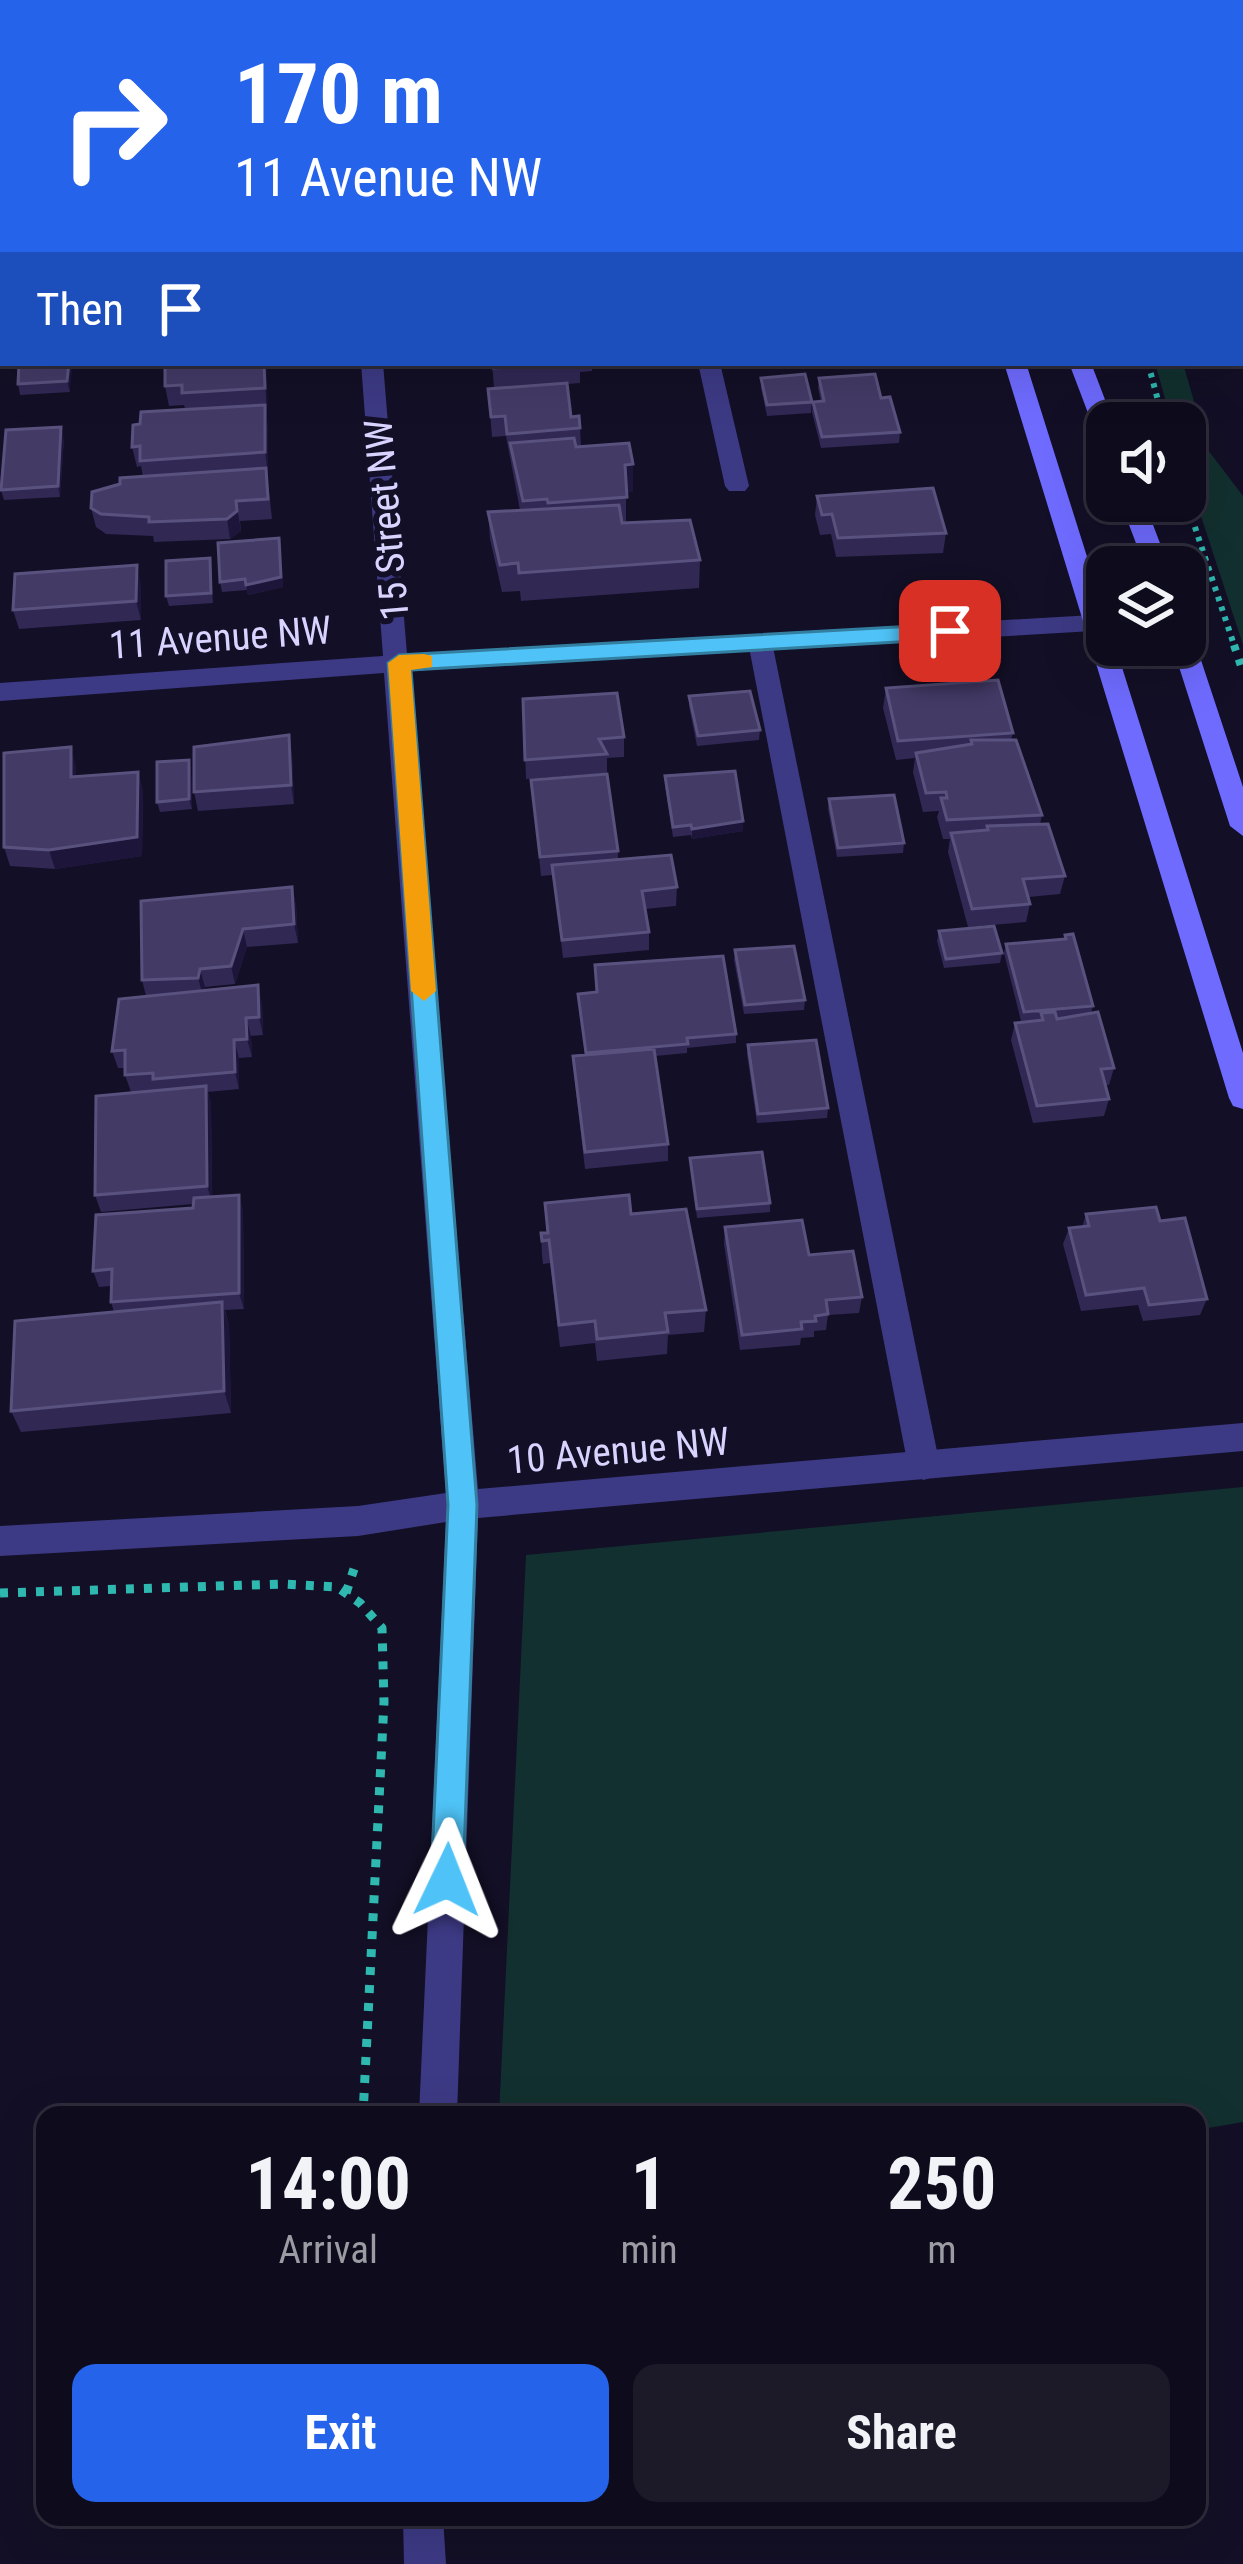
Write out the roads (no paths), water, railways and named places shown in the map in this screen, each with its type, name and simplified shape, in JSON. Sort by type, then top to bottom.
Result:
[{"type":"main road","points":[[1016,366],[1086,600]]},
{"type":"main road","points":[[1086,370],[1096,402]]},
{"type":"main road","points":[[1107,666],[1243,1098]]},
{"type":"main road","points":[[1191,666],[1243,826]]},
{"type":"street","name":"15 Street NW","points":[[372,366],[463,1505],[438,2106]]},
{"type":"street","points":[[710,366],[737,486]]},
{"type":"street","name":"11 Avenue NW","points":[[0,692],[399,663],[1086,623]]},
{"type":"street","points":[[760,642],[924,1466]]},
{"type":"street","name":"10 Avenue NW","points":[[0,1541],[358,1521],[463,1505],[1243,1437]]},
{"type":"street","points":[[423,2526],[425,2564]]}]
